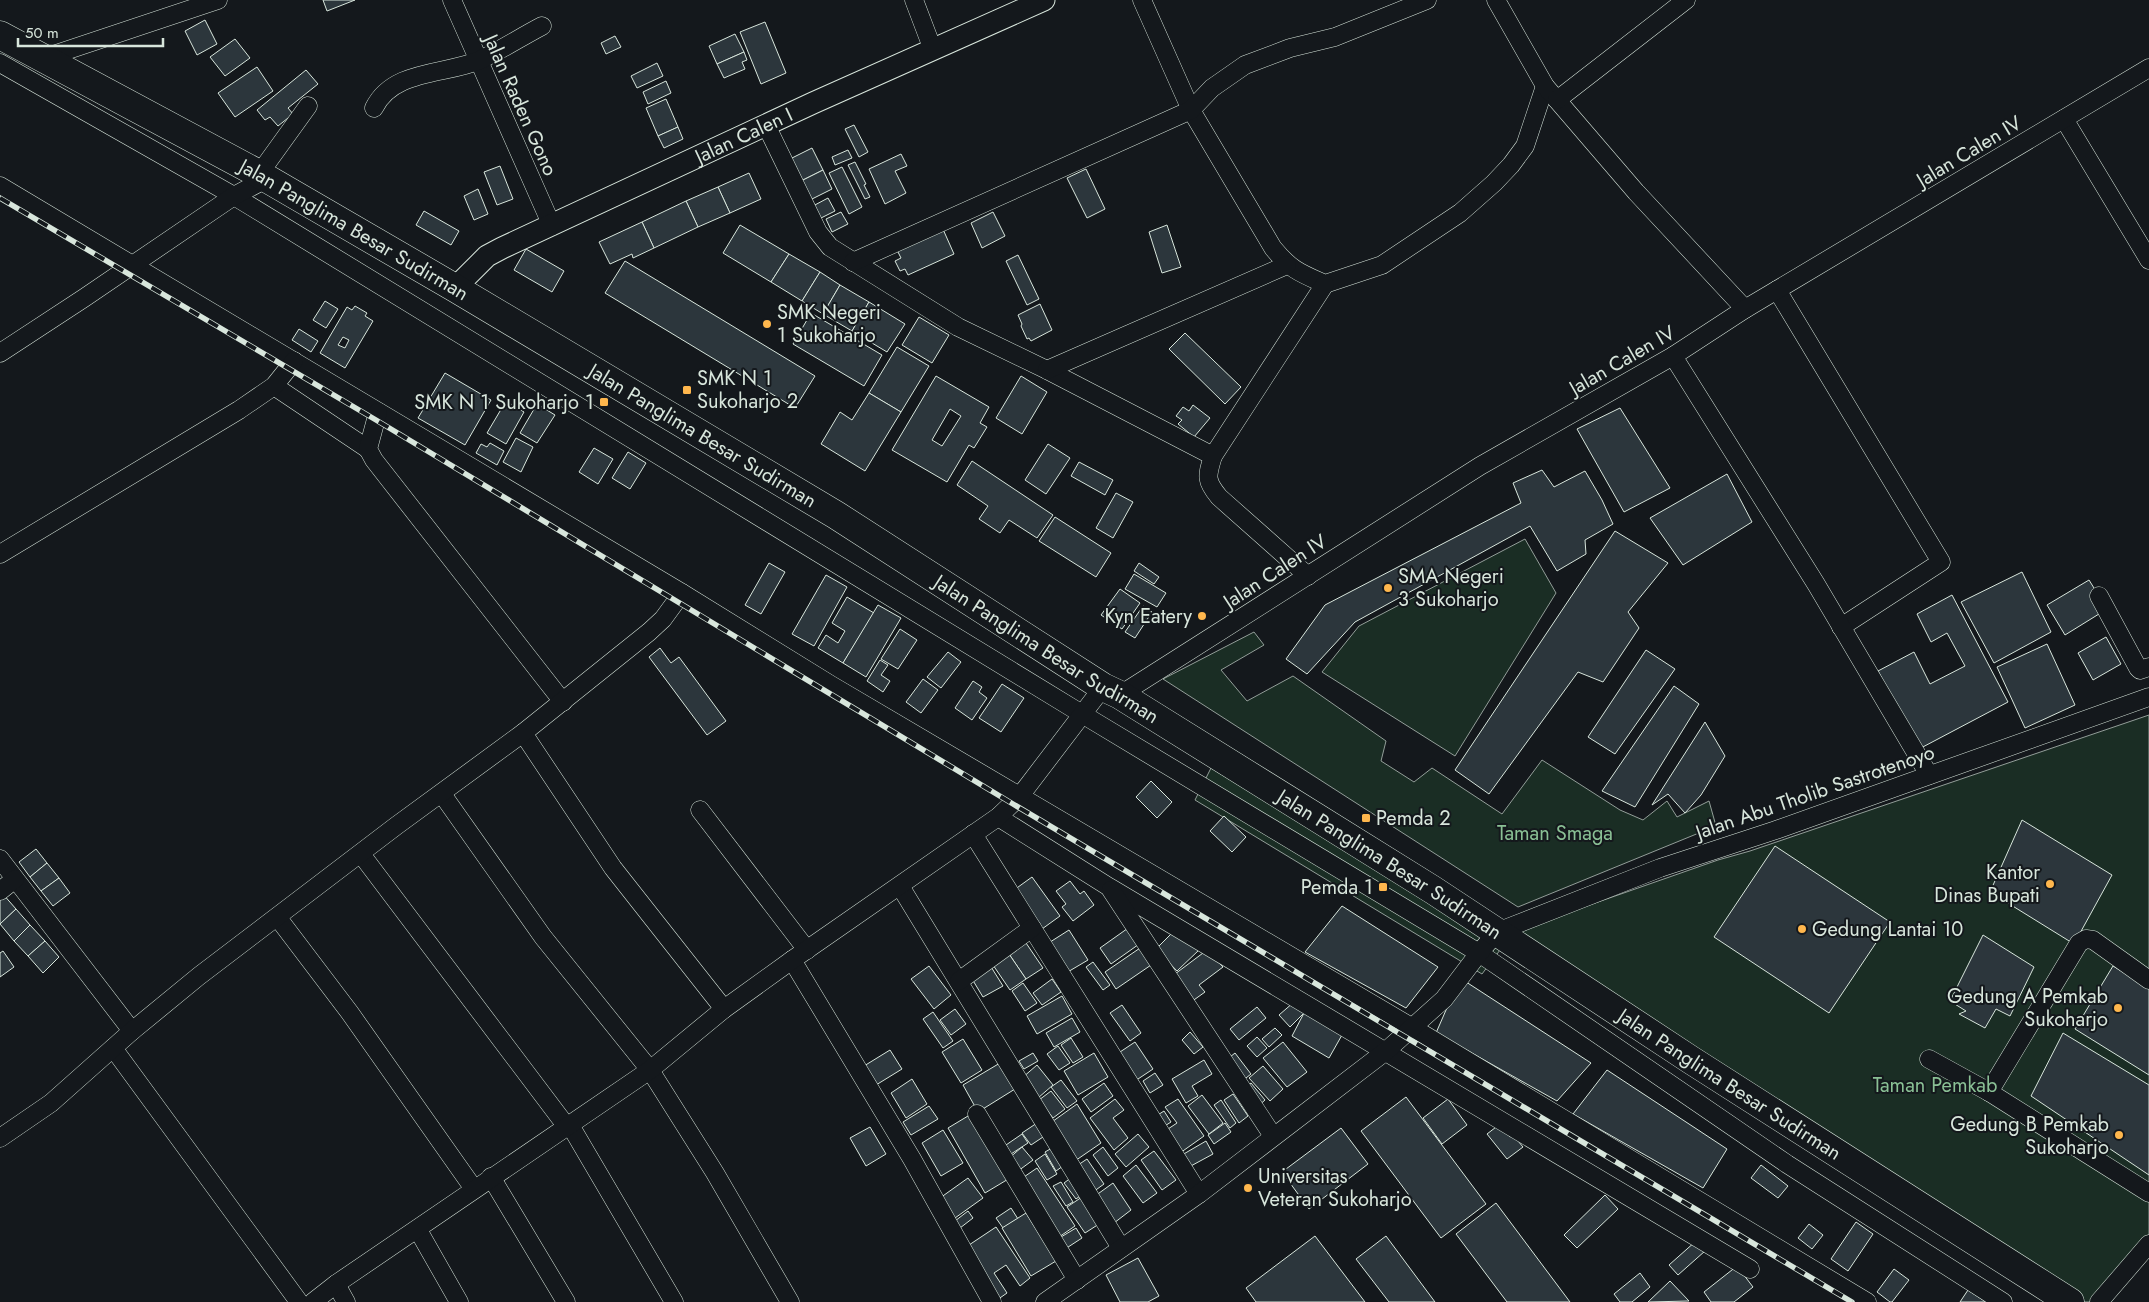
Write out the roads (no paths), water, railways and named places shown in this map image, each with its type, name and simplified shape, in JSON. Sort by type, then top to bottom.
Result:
[{"type":"main road","name":"Jalan Panglima Besar Sudirman","points":[[0,35],[37,69],[263,176],[836,515],[1112,691],[1498,932],[1691,1060],[2070,1302]]},
{"type":"street","points":[[37,69],[218,0]]},
{"type":"street","name":"Jalan Raden Gono","points":[[452,0],[552,226]]},
{"type":"street","points":[[914,0],[933,50]]},
{"type":"street","name":"Jalan Calen I","points":[[454,288],[488,256],[766,125],[1044,0]]},
{"type":"street","points":[[1142,0],[1191,110],[1273,248],[1287,265],[1325,284]]},
{"type":"street","points":[[853,262],[1191,110],[1212,88],[1245,64],[1290,48],[1335,38],[1427,0]]},
{"type":"street","points":[[1496,0],[1545,86],[1636,192],[1745,309]]},
{"type":"street","points":[[1557,100],[1686,0]]},
{"type":"street","points":[[374,108],[378,100],[388,90],[402,82],[478,60],[542,26]]},
{"type":"street","points":[[0,63],[37,69],[234,196],[1082,714],[1479,953],[1787,1164],[2002,1302]]},
{"type":"street","name":"Jalan Calen IV","points":[[313,1302],[336,1284],[418,1230],[491,1177],[650,1070],[724,1010],[792,960],[998,817],[1020,796],[1082,714],[1112,691],[1308,576],[1480,466],[1673,356],[1776,290],[2149,68]]},
{"type":"street","points":[[1308,576],[1218,498],[1210,487],[1207,476],[1213,456],[1325,284],[1382,265],[1460,213],[1494,183],[1525,146],[1545,86]]},
{"type":"street","points":[[0,353],[263,176],[308,106]]},
{"type":"street","points":[[2064,119],[2149,260]]},
{"type":"street","points":[[766,125],[818,232],[830,247],[958,327],[1047,370],[1213,456]]},
{"type":"street","points":[[0,186],[682,593],[832,685],[1413,1028],[1867,1302]]},
{"type":"street","points":[[1047,370],[1287,265]]},
{"type":"street","points":[[1776,290],[1941,562],[1841,627]]},
{"type":"street","points":[[1673,356],[1841,627],[1929,775]]},
{"type":"street","points":[[0,554],[239,410],[274,386],[294,361]]},
{"type":"street","points":[[274,386],[368,448],[374,460],[563,702]]},
{"type":"street","points":[[368,448],[378,412]]},
{"type":"street","points":[[0,1138],[51,1103],[132,1031],[199,976],[563,702],[649,632],[663,619],[682,593]]},
{"type":"street","points":[[2099,596],[2138,668],[2140,670],[2149,667]]},
{"type":"street","name":"Jalan Abu Tholib Sastrotenoyo","points":[[1498,932],[1660,868],[1776,830],[2149,697]]},
{"type":"street","points":[[523,733],[613,868],[724,1010]]},
{"type":"street","points":[[442,794],[543,937],[650,1070],[715,1173],[790,1302]]},
{"type":"street","points":[[700,810],[807,950]]},
{"type":"street","points":[[998,817],[1109,887],[1750,1269]]},
{"type":"street","points":[[973,834],[1199,1194]]},
{"type":"street","points":[[361,854],[569,1126],[674,1302]]},
{"type":"street","points":[[0,859],[132,1031]]},
{"type":"street","points":[[0,891],[15,879]]},
{"type":"street","points":[[900,886],[1121,1248]]},
{"type":"street","points":[[1109,887],[1272,1136]]},
{"type":"street","points":[[278,918],[355,1021],[474,1189]]},
{"type":"street","points":[[959,980],[1032,928]]},
{"type":"street","points":[[1045,1302],[1199,1194],[1272,1136],[1386,1051],[1444,999],[1479,953],[1498,932]]},
{"type":"street","points":[[1990,1092],[2079,943],[2086,939],[2093,940],[2149,980]]},
{"type":"street","points":[[792,960],[912,1159],[992,1302]]},
{"type":"street","points":[[113,1048],[299,1302]]},
{"type":"street","points":[[1929,1059],[1990,1092],[2149,1193]]},
{"type":"street","points":[[977,1114],[1077,1280]]},
{"type":"street","points":[[491,1177],[566,1302]]},
{"type":"street","points":[[418,1230],[459,1302]]},
{"type":"street","points":[[2099,1302],[2149,1244]]},
{"type":"street","points":[[336,1284],[346,1302]]},
{"type":"railway","points":[[0,198],[376,420],[1013,804],[1852,1302]]},
{"type":"place","name":"SMK Negeri 1 Sukoharjo","points":[[767,324]]},
{"type":"place","name":"SMK N 1 Sukoharjo 2","points":[[687,390]]},
{"type":"place","name":"SMK N 1 Sukoharjo 1","points":[[604,402]]},
{"type":"place","name":"SMA Negeri 3 Sukoharjo","points":[[1388,588]]},
{"type":"place","name":"Kyn Eatery","points":[[1202,616]]},
{"type":"place","name":"Pemda 2","points":[[1366,818]]},
{"type":"place","name":"Kantor Dinas Bupati","points":[[2050,884]]},
{"type":"place","name":"Pemda 1","points":[[1383,887]]},
{"type":"place","name":"Gedung Lantai 10","points":[[1802,929]]},
{"type":"place","name":"Gedung A Pemkab Sukoharjo","points":[[2118,1008]]},
{"type":"place","name":"Gedung B Pemkab Sukoharjo","points":[[2119,1135]]},
{"type":"place","name":"Universitas Veteran Sukoharjo","points":[[1248,1188]]},
{"type":"park label","name":"Taman Smaga","points":[[1555,833]]},
{"type":"park label","name":"Taman Pemkab","points":[[1935,1085]]}]
